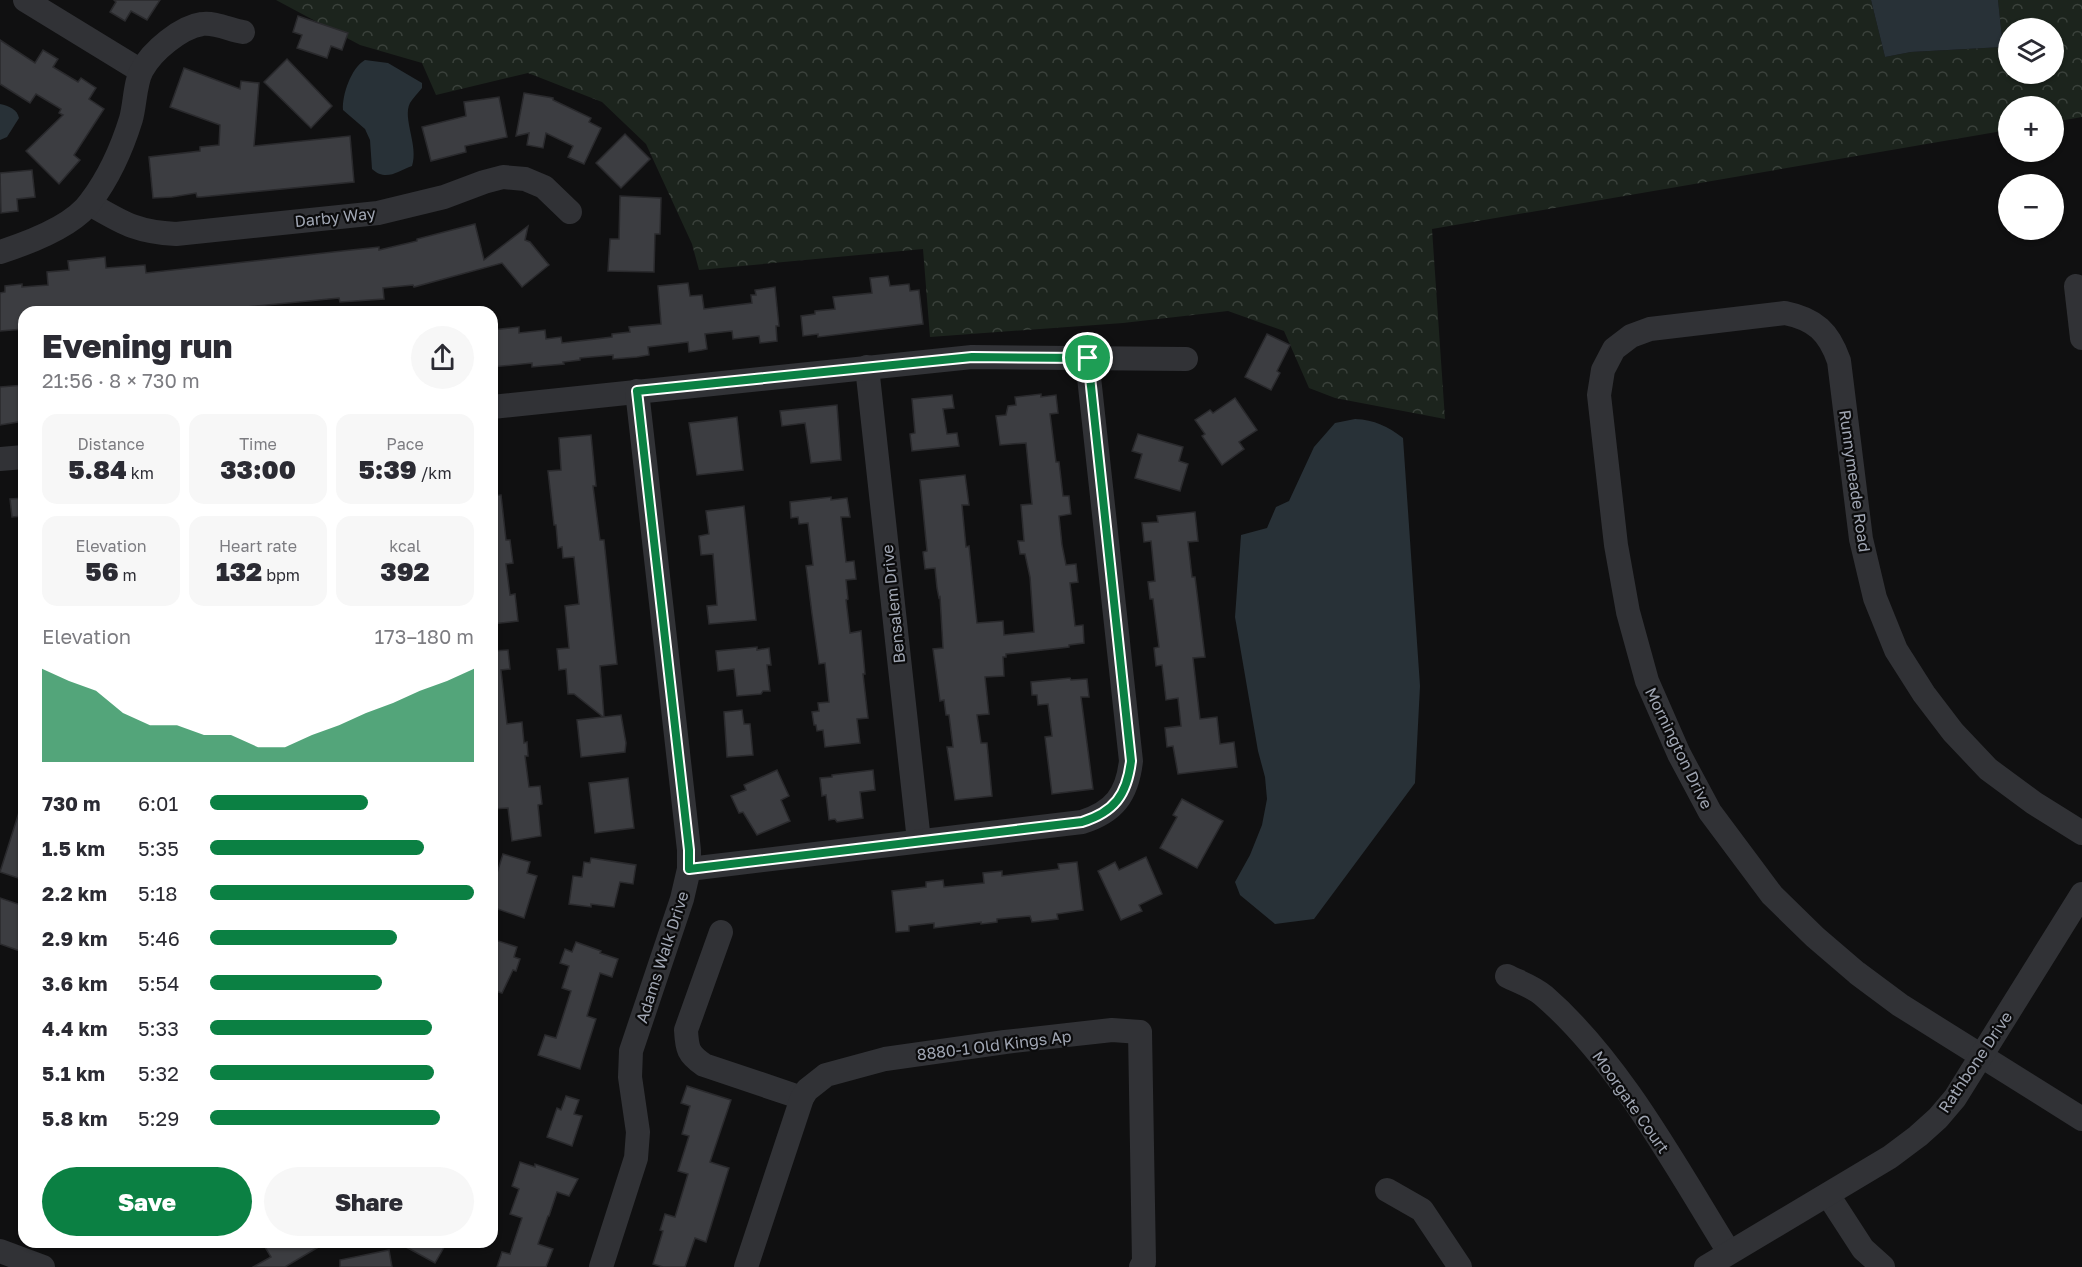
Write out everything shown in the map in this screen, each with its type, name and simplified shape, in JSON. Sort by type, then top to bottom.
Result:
[{"type":"street","points":[[26,0],[141,71]]},
{"type":"street","points":[[0,252],[29,243],[54,230],[90,204],[115,162],[131,119],[141,71],[160,48],[180,32],[204,24],[243,32]]},
{"type":"street","name":"Darby Way","points":[[90,204],[127,225],[151,233],[176,234],[378,213],[433,200],[503,177],[525,179],[544,187],[570,212]]},
{"type":"street","points":[[2076,286],[2082,338]]},
{"type":"street","name":"Mornington Drive","points":[[1825,334],[1817,325],[1802,317],[1785,313],[1650,329],[1631,336],[1614,349],[1603,369],[1599,395],[1618,556],[1628,612],[1647,681],[1679,754],[1710,812],[1772,895],[1815,937],[1857,973],[1900,1005],[2082,1119]]},
{"type":"street","name":"Runnymeade Road","points":[[1825,334],[1834,345],[1839,361],[1861,539],[1875,598],[1896,650],[1924,694],[1953,732],[1988,769],[2034,803],[2082,833]]},
{"type":"street","points":[[498,406],[972,357],[1186,359]]},
{"type":"street","points":[[689,869],[1082,822],[1096,818],[1110,809],[1121,796],[1130,777],[1131,761],[1088,358]]},
{"type":"street","name":"Bensalem Drive","points":[[867,367],[919,841]]},
{"type":"street","name":"Adams Walk Drive","points":[[601,1267],[636,1158],[638,1132],[630,1077],[631,1051],[682,899],[689,869],[637,391]]},
{"type":"street","points":[[0,459],[18,458]]},
{"type":"street","name":"Rathbone Drive","points":[[1706,1267],[1890,1156],[1938,1118],[1955,1098],[2082,894]]},
{"type":"street","points":[[721,932],[686,1030],[687,1047],[692,1057],[704,1065],[802,1098]]},
{"type":"street","name":"Moorgate Court","points":[[1507,976],[1542,994],[1584,1038],[1619,1081],[1729,1252]]},
{"type":"street","name":"8880-1 Old Kings Ap","points":[[746,1267],[802,1098],[807,1090],[825,1075],[885,1059],[1112,1030],[1140,1032],[1144,1262],[1142,1267]]},
{"type":"street","points":[[1387,1190],[1422,1210],[1460,1267]]},
{"type":"street","points":[[1828,1195],[1863,1249],[1883,1267]]},
{"type":"street","points":[[0,1251],[43,1267]]},
{"type":"green space","points":[[276,0],[1871,0],[1885,57],[1911,52],[1998,47],[1998,84],[2064,84],[2064,18],[2000,18],[1998,0],[2082,0],[2082,117],[2064,120],[2064,96],[1998,96],[1998,132],[1432,229],[1445,419],[1335,398],[1309,388],[1284,331],[1228,311],[1123,323],[930,337],[923,249],[699,270],[692,244],[646,144],[602,102],[528,73],[436,95],[422,63],[360,45]]},
{"type":"shaded area","points":[[1871,0],[1998,0],[2000,18],[1998,18],[1998,47],[1911,52],[1885,57]]},
{"type":"shaded area","points":[[365,60],[388,63],[422,83],[422,88],[411,101],[408,109],[414,150],[412,166],[392,174],[382,175],[372,169],[370,140],[365,129],[343,110],[348,82]]},
{"type":"shaded area","points":[[0,104],[12,108],[19,118],[7,137],[0,140]]},
{"type":"shaded area","points":[[1355,419],[1380,424],[1403,438],[1420,686],[1415,783],[1314,919],[1275,924],[1240,895],[1235,882],[1250,855],[1262,825],[1267,799],[1265,777],[1258,751],[1235,617],[1241,535],[1267,528],[1276,507],[1289,501],[1314,447],[1335,423]]},
{"type":"building","points":[[114,0],[160,0],[147,20],[131,11],[125,21],[110,12],[116,2]]},
{"type":"building","points":[[298,16],[348,33],[342,50],[331,46],[327,58],[297,48],[302,35],[293,32]]},
{"type":"building","points":[[0,40],[35,63],[43,50],[58,59],[53,67],[78,82],[81,78],[96,88],[89,99],[104,109],[74,155],[80,160],[59,184],[26,151],[63,115],[59,113],[61,109],[36,94],[30,103],[0,84]]},
{"type":"building","points":[[287,59],[332,106],[311,128],[264,82]]},
{"type":"building","points":[[184,68],[240,89],[241,81],[259,83],[254,146],[350,136],[354,182],[201,197],[197,197],[196,193],[153,198],[149,157],[200,151],[200,147],[219,145],[220,125],[170,107]]},
{"type":"building","points":[[524,93],[553,98],[591,118],[589,122],[601,128],[584,164],[568,157],[573,146],[546,133],[543,148],[527,145],[529,133],[516,136]]},
{"type":"building","points":[[499,97],[507,137],[465,146],[466,152],[431,161],[422,127],[466,116],[464,102]]},
{"type":"building","points":[[625,134],[650,159],[621,188],[596,163]]},
{"type":"building","points":[[32,170],[35,197],[17,199],[18,211],[1,213],[0,173]]},
{"type":"building","points":[[620,196],[661,198],[660,234],[655,234],[654,272],[608,271],[610,239],[619,239]]},
{"type":"building","points":[[475,224],[484,260],[528,226],[525,240],[530,242],[549,265],[522,287],[502,263],[414,287],[413,285],[383,288],[384,299],[340,302],[339,298],[257,306],[18,306],[18,330],[0,331],[0,293],[5,292],[5,286],[48,285],[47,272],[69,270],[68,261],[105,257],[106,268],[145,265],[146,273],[379,247],[379,250],[417,241],[417,239]]},
{"type":"building","points":[[888,276],[890,286],[909,284],[910,291],[919,290],[923,324],[818,337],[818,334],[803,336],[801,316],[815,314],[815,311],[835,309],[833,297],[872,293],[870,278]]},
{"type":"building","points":[[688,283],[690,296],[702,295],[704,309],[752,303],[751,295],[756,295],[755,290],[775,287],[779,326],[776,326],[777,341],[760,343],[759,336],[733,339],[732,331],[705,334],[707,349],[689,352],[688,342],[648,347],[649,355],[637,357],[613,359],[613,355],[580,358],[580,360],[563,362],[564,364],[532,367],[532,363],[498,366],[498,329],[519,327],[519,333],[545,330],[546,339],[561,337],[562,343],[612,337],[612,334],[630,332],[629,327],[661,324],[658,286]]},
{"type":"building","points":[[1267,334],[1290,345],[1277,371],[1280,373],[1271,390],[1245,377]]},
{"type":"building","points":[[18,386],[18,422],[0,425],[0,387]]},
{"type":"building","points":[[1041,394],[1041,397],[1056,395],[1058,413],[1050,414],[1056,462],[1059,462],[1063,496],[1069,496],[1071,514],[1059,516],[1062,545],[1066,565],[1076,564],[1078,582],[1070,583],[1075,626],[1083,625],[1084,643],[1069,645],[1069,647],[1006,654],[1006,657],[1003,657],[1004,676],[985,677],[989,714],[977,715],[981,743],[987,743],[992,796],[955,800],[947,747],[953,747],[949,715],[946,715],[944,700],[940,701],[933,649],[943,648],[940,597],[935,568],[925,569],[923,552],[927,551],[920,480],[965,475],[969,505],[962,505],[977,623],[1003,621],[1004,635],[1034,632],[1030,577],[1025,554],[1020,554],[1018,541],[1024,541],[1021,505],[1032,504],[1026,443],[1000,445],[996,416],[1006,415],[1008,406],[1016,405],[1015,397]]},
{"type":"building","points":[[952,395],[954,408],[943,409],[947,434],[957,433],[959,446],[912,451],[910,434],[915,433],[912,399]]},
{"type":"building","points":[[1235,398],[1257,430],[1239,442],[1244,449],[1222,465],[1202,436],[1205,434],[1195,420],[1210,410],[1213,413]]},
{"type":"building","points":[[837,405],[841,460],[811,463],[805,423],[782,426],[780,411]]},
{"type":"building","points":[[737,417],[743,470],[697,475],[689,423]]},
{"type":"building","points":[[1138,434],[1183,447],[1179,461],[1188,464],[1180,491],[1135,478],[1142,454],[1132,451]]},
{"type":"building","points":[[591,435],[596,486],[593,486],[600,540],[604,540],[617,664],[600,666],[604,717],[621,715],[626,743],[625,752],[581,757],[577,720],[603,717],[574,694],[568,694],[566,669],[559,670],[557,649],[569,648],[565,606],[579,604],[574,557],[563,558],[562,547],[558,548],[548,471],[561,470],[559,438]]},
{"type":"building","points":[[498,495],[501,495],[506,540],[510,540],[513,563],[506,564],[510,595],[515,594],[518,621],[498,623]]},
{"type":"building","points":[[831,497],[831,500],[847,498],[850,517],[841,517],[846,562],[854,561],[856,579],[846,580],[848,599],[846,600],[850,633],[861,631],[868,718],[857,719],[860,743],[825,747],[823,730],[817,731],[812,712],[819,711],[818,703],[829,702],[825,663],[819,664],[806,566],[813,565],[808,523],[799,524],[798,517],[791,518],[790,502]]},
{"type":"building","points":[[18,498],[18,516],[12,517],[10,499]]},
{"type":"building","points":[[744,506],[756,620],[709,624],[707,606],[717,605],[713,554],[701,555],[699,536],[709,534],[706,511]]},
{"type":"building","points":[[1195,512],[1198,541],[1188,542],[1192,577],[1195,577],[1205,657],[1193,658],[1200,719],[1217,717],[1220,744],[1234,742],[1237,767],[1178,774],[1173,746],[1167,747],[1165,728],[1181,726],[1178,698],[1166,700],[1162,665],[1156,666],[1154,648],[1159,647],[1153,599],[1150,599],[1148,582],[1155,581],[1151,541],[1144,542],[1142,523],[1158,522],[1157,516]]},
{"type":"building","points":[[757,647],[757,650],[769,648],[771,665],[767,665],[770,691],[737,696],[734,669],[718,671],[716,651]]},
{"type":"building","points":[[508,650],[510,669],[501,670],[507,724],[522,722],[524,743],[527,742],[528,756],[525,756],[529,787],[540,786],[542,804],[538,805],[541,836],[512,841],[508,808],[498,809],[498,651]]},
{"type":"building","points":[[1070,678],[1071,680],[1087,679],[1089,697],[1081,697],[1093,789],[1052,794],[1045,737],[1052,736],[1048,704],[1038,705],[1037,695],[1032,695],[1031,682]]},
{"type":"building","points":[[742,710],[744,724],[750,724],[753,755],[727,757],[724,712]]},
{"type":"building","points":[[777,770],[789,796],[781,800],[790,821],[757,835],[743,812],[739,813],[731,796],[746,790],[744,785]]},
{"type":"building","points":[[873,770],[875,790],[860,792],[863,818],[837,822],[835,819],[829,820],[826,795],[822,796],[820,778]]},
{"type":"building","points":[[628,778],[634,828],[595,833],[589,783]]},
{"type":"building","points":[[1182,799],[1223,821],[1197,868],[1160,848],[1177,817],[1173,815]]},
{"type":"building","points":[[18,815],[18,878],[0,872]]},
{"type":"building","points":[[503,854],[530,862],[527,873],[537,876],[524,918],[498,909],[498,870]]},
{"type":"building","points":[[1146,857],[1162,894],[1139,905],[1142,911],[1121,920],[1098,871],[1115,862],[1119,870]]},
{"type":"building","points":[[591,858],[636,865],[633,884],[620,882],[614,907],[569,904],[573,876],[582,877],[584,862],[590,863]]},
{"type":"building","points":[[1077,862],[1083,910],[1057,914],[1058,919],[1032,922],[1030,916],[997,919],[997,922],[981,924],[981,922],[934,928],[934,923],[909,926],[909,931],[896,932],[892,891],[926,887],[926,882],[943,880],[944,887],[984,883],[983,873],[1002,871],[1002,876],[1059,869],[1058,864]]},
{"type":"building","points":[[0,898],[18,904],[18,950],[0,944]]},
{"type":"building","points":[[498,941],[517,947],[514,957],[520,959],[516,971],[513,970],[502,993],[498,992]]},
{"type":"building","points":[[576,942],[618,959],[612,977],[600,973],[587,1016],[596,1019],[580,1069],[538,1055],[545,1035],[556,1038],[571,991],[562,988],[569,966],[560,963],[565,949],[572,952]]},
{"type":"building","points":[[687,1086],[731,1100],[710,1162],[729,1168],[706,1242],[695,1238],[685,1267],[663,1267],[653,1264],[663,1231],[660,1230],[665,1214],[675,1217],[688,1174],[678,1171],[689,1136],[682,1134],[690,1106],[681,1103]]},
{"type":"building","points":[[566,1096],[579,1100],[574,1114],[582,1116],[572,1146],[547,1137],[557,1108],[561,1110]]},
{"type":"building","points":[[520,1162],[535,1167],[535,1164],[578,1179],[569,1196],[557,1192],[548,1216],[538,1244],[553,1249],[546,1267],[497,1267],[502,1252],[510,1254],[522,1218],[510,1214],[519,1189],[512,1186]]},
{"type":"building","points":[[266,1248],[317,1248],[285,1267],[253,1267],[271,1257]]},
{"type":"building","points":[[408,1248],[444,1248],[435,1263]]},
{"type":"building","points":[[389,1250],[392,1267],[340,1267],[340,1260]]},
{"type":"route","points":[[972,357],[1088,358],[1131,761],[1130,777],[1121,796],[1110,809],[1096,818],[1082,822],[689,869],[689,850],[637,391],[972,357]]}]
